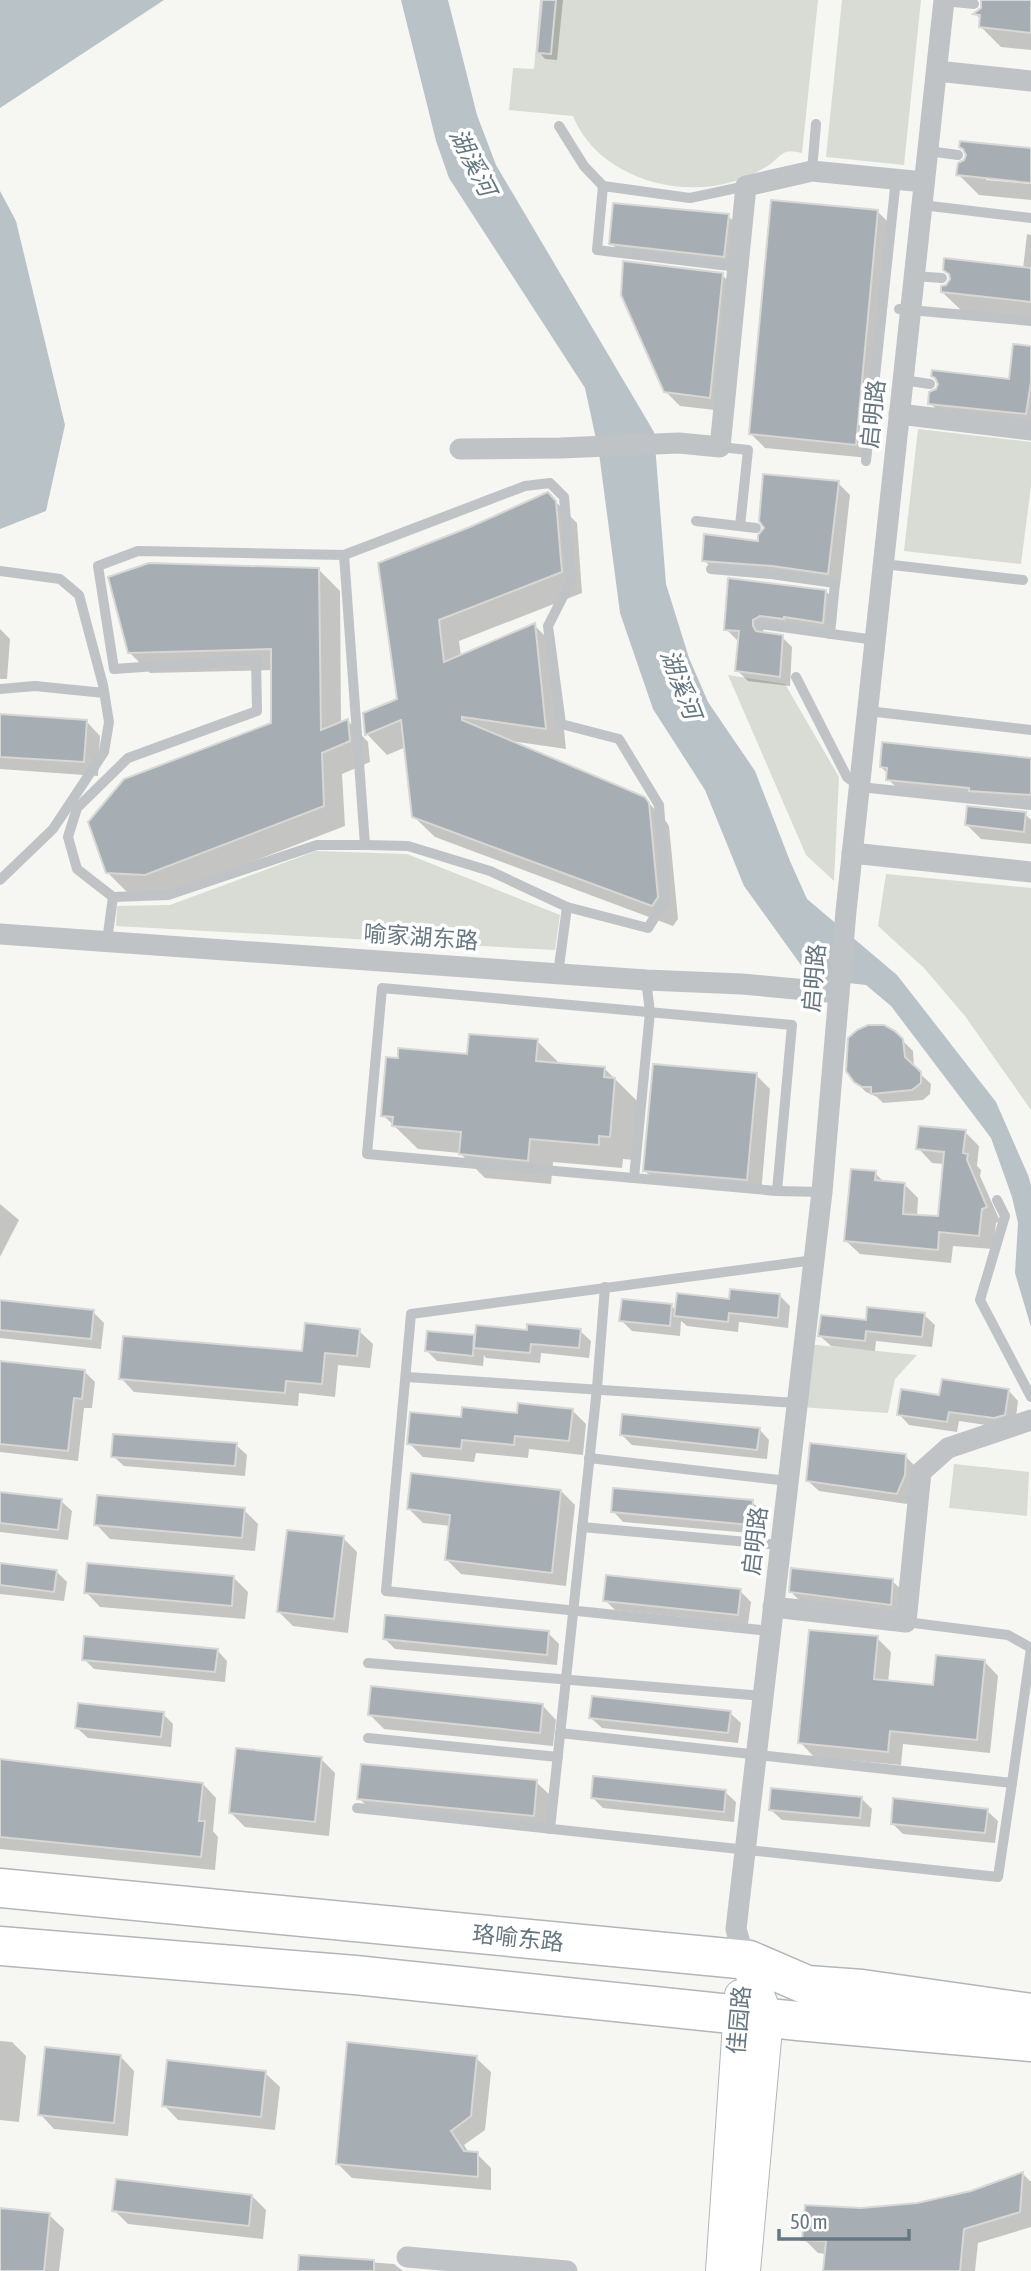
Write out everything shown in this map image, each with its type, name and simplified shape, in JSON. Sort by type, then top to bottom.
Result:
[{"type":"highway","name":"珞喻东路","points":[[0,1888],[745,1960],[807,1985],[862,1989],[1031,2013]]},
{"type":"highway","points":[[0,1946],[355,1975],[1031,2042]]},
{"type":"street","name":"启明路","points":[[745,1960],[736,1930],[814,1260],[846,911],[903,380],[905,309],[914,276],[944,1]]},
{"type":"street","points":[[937,71],[1031,81]]},
{"type":"street","points":[[460,449],[672,443],[720,447],[746,186],[812,172],[924,182]]},
{"type":"street","points":[[899,414],[1031,430]]},
{"type":"street","points":[[852,853],[1031,872]]},
{"type":"street","name":"喻家湖东路","points":[[0,934],[839,992]]},
{"type":"street","points":[[774,1607],[906,1622],[921,1472],[948,1448],[1031,1420]]},
{"type":"street","name":"佳园路","points":[[745,1960],[753,2015],[745,2271]]},
{"type":"street","name":"佳园路","points":[[721,2271],[753,2015]]},
{"type":"street","points":[[407,2257],[567,2271]]},
{"type":"lane","points":[[944,1],[974,4]]},
{"type":"lane","points":[[812,172],[817,124]]},
{"type":"lane","points":[[559,126],[584,166],[603,186],[690,198],[746,186]]},
{"type":"lane","points":[[928,151],[958,155]]},
{"type":"lane","points":[[866,460],[896,179]]},
{"type":"lane","points":[[603,186],[597,250],[738,267]]},
{"type":"lane","points":[[922,205],[1031,218]]},
{"type":"lane","points":[[914,276],[942,278]]},
{"type":"lane","points":[[905,309],[1031,321]]},
{"type":"lane","points":[[903,380],[930,384]]},
{"type":"lane","points":[[720,447],[748,450],[740,526]]},
{"type":"lane","points":[[550,483],[564,497],[571,581],[548,626],[561,724],[619,739],[659,805],[666,899],[648,929],[568,906],[490,871],[408,846],[317,845],[168,895],[113,897],[77,869],[68,837],[77,808],[128,758],[257,711],[256,659],[114,669],[99,566],[138,551],[344,555],[525,486],[550,483]]},
{"type":"lane","points":[[696,521],[756,528]]},
{"type":"lane","points":[[344,555],[365,845]]},
{"type":"lane","points":[[884,564],[1023,580]]},
{"type":"lane","points":[[711,569],[835,583],[830,634]]},
{"type":"lane","points":[[0,571],[60,579],[79,595],[109,722],[104,752],[53,829],[0,880]]},
{"type":"lane","points":[[760,624],[875,640]]},
{"type":"lane","points":[[796,677],[847,777],[860,787],[1031,805]]},
{"type":"lane","points":[[0,689],[35,686],[104,693]]},
{"type":"lane","points":[[868,711],[1031,730]]},
{"type":"lane","points":[[107,941],[113,897]]},
{"type":"lane","points":[[558,974],[568,906]]},
{"type":"lane","points":[[634,1178],[650,1012],[646,980]]},
{"type":"lane","points":[[777,1191],[792,1025],[382,988],[367,1154],[777,1191],[821,1192]]},
{"type":"lane","points":[[997,1200],[1005,1216],[980,1300],[1031,1398]]},
{"type":"lane","points":[[771,1631],[386,1591],[411,1314],[814,1260]]},
{"type":"lane","points":[[550,1829],[597,1388],[605,1287]]},
{"type":"lane","points":[[407,1377],[797,1403]]},
{"type":"lane","points":[[589,1458],[788,1481]]},
{"type":"lane","points":[[582,1527],[780,1545]]},
{"type":"lane","points":[[358,1808],[998,1877],[1031,1648],[1008,1635],[906,1622]]},
{"type":"lane","points":[[368,1663],[763,1696]]},
{"type":"lane","points":[[561,1733],[1012,1783]]},
{"type":"lane","points":[[368,1738],[558,1757]]},
{"type":"shaded area","points":[[540,0],[818,0],[802,153],[786,152],[761,170],[735,181],[712,186],[665,185],[620,168],[600,154],[584,137],[573,116],[509,110],[513,68],[534,69]]},
{"type":"shaded area","points":[[842,0],[921,0],[904,165],[826,157]]},
{"type":"shaded area","points":[[918,429],[1031,442],[1031,486],[1021,564],[904,551]]},
{"type":"shaded area","points":[[728,675],[785,684],[839,777],[834,881],[806,855]]},
{"type":"shaded area","points":[[316,851],[407,854],[560,915],[555,950],[116,926],[117,906],[170,905]]},
{"type":"shaded area","points":[[886,874],[1031,888],[1031,1110],[965,1016],[924,968],[878,926]]},
{"type":"shaded area","points":[[806,1344],[917,1355],[895,1379],[888,1413],[800,1407]]},
{"type":"shaded area","points":[[954,1464],[1029,1472],[1027,1516],[949,1508]]},
{"type":"water","points":[[0,0],[164,0],[0,108]]},
{"type":"water","name":"湖溪河","points":[[401,0],[448,0],[477,115],[496,165],[654,432],[666,584],[689,658],[708,702],[755,771],[807,899],[897,975],[996,1102],[1031,1185],[1031,1327],[1015,1273],[1018,1223],[1012,1197],[991,1138],[891,1006],[866,985],[811,979],[744,886],[705,790],[653,709],[620,613],[599,453],[585,388],[449,178],[436,141]]},
{"type":"water","points":[[0,191],[16,221],[65,425],[46,511],[0,529]]},
{"type":"building","points":[[542,0],[556,0],[551,54],[537,53]]},
{"type":"building","points":[[981,0],[1031,0],[1031,33],[979,27],[980,15],[973,14],[981,8]]},
{"type":"building","points":[[960,141],[1031,148],[1031,183],[956,175],[958,163],[964,160],[966,155],[959,147]]},
{"type":"building","points":[[771,200],[878,210],[856,445],[749,434]]},
{"type":"building","points":[[613,203],[729,214],[724,257],[609,244]]},
{"type":"building","points":[[944,258],[1031,268],[1031,302],[941,292],[941,286],[946,285],[950,279],[949,274],[943,270]]},
{"type":"building","points":[[623,261],[723,273],[710,398],[664,392],[621,295]]},
{"type":"building","points":[[1013,344],[1031,346],[1031,382],[1026,414],[928,404],[929,392],[936,389],[938,384],[931,376],[932,370],[1009,379]]},
{"type":"building","points":[[763,474],[839,481],[828,574],[772,566],[702,561],[704,534],[758,541],[758,535],[764,528],[759,521]]},
{"type":"building","points":[[548,492],[556,501],[562,572],[439,620],[444,662],[535,623],[546,729],[462,717],[462,720],[645,797],[649,803],[658,897],[652,906],[412,817],[401,720],[365,735],[363,713],[397,699],[378,563],[470,527]]},
{"type":"building","points":[[149,563],[319,568],[321,730],[348,719],[350,741],[322,753],[324,806],[145,875],[106,873],[88,822],[124,779],[271,723],[271,649],[128,653],[108,577]]},
{"type":"building","points":[[728,578],[826,590],[823,623],[784,617],[760,616],[753,620],[756,631],[783,635],[780,677],[735,671],[739,631],[724,630]]},
{"type":"building","points":[[0,714],[87,720],[84,762],[0,757]]},
{"type":"building","points":[[882,742],[1031,758],[1031,795],[969,791],[969,788],[886,780],[887,768],[880,767]]},
{"type":"building","points":[[967,806],[1026,812],[1024,832],[965,825]]},
{"type":"building","points":[[868,1025],[884,1025],[903,1039],[905,1057],[921,1072],[921,1083],[912,1090],[871,1094],[871,1087],[862,1087],[854,1082],[846,1071],[848,1038]]},
{"type":"building","points":[[469,1034],[538,1039],[536,1061],[605,1067],[604,1077],[615,1078],[610,1137],[599,1136],[599,1145],[530,1139],[528,1161],[459,1154],[461,1132],[392,1126],[393,1117],[381,1116],[386,1057],[398,1058],[398,1048],[467,1054]]},
{"type":"building","points":[[653,1064],[757,1073],[747,1180],[643,1171]]},
{"type":"building","points":[[919,1126],[966,1130],[963,1153],[968,1154],[967,1160],[987,1207],[982,1209],[979,1236],[939,1232],[938,1250],[844,1241],[851,1169],[876,1171],[875,1180],[905,1183],[903,1214],[938,1216],[944,1152],[916,1149]]},
{"type":"building","points":[[730,1289],[780,1294],[778,1318],[729,1313],[728,1322],[674,1316],[677,1293],[729,1299]]},
{"type":"building","points":[[622,1299],[672,1304],[670,1326],[619,1321]]},
{"type":"building","points":[[0,1300],[94,1310],[91,1339],[0,1330]]},
{"type":"building","points":[[867,1307],[925,1313],[922,1337],[866,1331],[865,1341],[818,1336],[821,1315],[866,1320]]},
{"type":"building","points":[[305,1323],[360,1329],[357,1356],[325,1353],[322,1384],[286,1381],[285,1393],[119,1379],[123,1336],[302,1351]]},
{"type":"building","points":[[527,1324],[581,1329],[579,1348],[531,1344],[530,1353],[474,1348],[476,1325],[527,1330]]},
{"type":"building","points":[[427,1331],[474,1335],[473,1356],[425,1351]]},
{"type":"building","points":[[0,1361],[85,1370],[82,1399],[74,1398],[68,1451],[0,1444]]},
{"type":"building","points":[[942,1379],[1009,1389],[1005,1415],[994,1418],[949,1412],[947,1422],[897,1415],[901,1389],[939,1395]]},
{"type":"building","points":[[518,1403],[573,1409],[569,1441],[515,1436],[514,1445],[462,1440],[461,1449],[407,1444],[410,1412],[461,1417],[462,1407],[517,1413]]},
{"type":"building","points":[[622,1414],[760,1428],[757,1450],[620,1435]]},
{"type":"building","points":[[113,1434],[237,1443],[235,1466],[111,1457]]},
{"type":"building","points":[[810,1443],[906,1454],[905,1475],[897,1494],[806,1481]]},
{"type":"building","points":[[411,1473],[561,1490],[552,1573],[445,1560],[450,1515],[407,1509]]},
{"type":"building","points":[[613,1488],[753,1500],[751,1525],[611,1512]]},
{"type":"building","points":[[0,1492],[62,1499],[58,1530],[0,1523]]},
{"type":"building","points":[[97,1495],[245,1508],[242,1538],[94,1525]]},
{"type":"building","points":[[287,1530],[344,1536],[334,1619],[277,1612]]},
{"type":"building","points":[[0,1563],[57,1570],[54,1592],[0,1585]]},
{"type":"building","points":[[87,1563],[234,1576],[232,1606],[84,1593]]},
{"type":"building","points":[[791,1568],[893,1579],[891,1605],[789,1592]]},
{"type":"building","points":[[606,1575],[741,1589],[738,1615],[603,1601]]},
{"type":"building","points":[[385,1615],[549,1631],[547,1655],[383,1639]]},
{"type":"building","points":[[809,1630],[878,1636],[874,1679],[933,1685],[936,1655],[985,1660],[977,1740],[890,1731],[888,1752],[798,1743]]},
{"type":"building","points":[[84,1636],[218,1649],[215,1672],[82,1660]]},
{"type":"building","points":[[371,1686],[543,1704],[540,1733],[368,1715]]},
{"type":"building","points":[[592,1696],[731,1711],[728,1733],[589,1718]]},
{"type":"building","points":[[78,1703],[164,1712],[161,1737],[75,1728]]},
{"type":"building","points":[[236,1748],[322,1757],[315,1822],[229,1813]]},
{"type":"building","points":[[0,1759],[203,1783],[199,1821],[205,1821],[201,1857],[0,1837]]},
{"type":"building","points":[[361,1764],[537,1780],[534,1816],[357,1799]]},
{"type":"building","points":[[593,1776],[726,1790],[724,1812],[591,1798]]},
{"type":"building","points":[[771,1788],[862,1797],[860,1818],[769,1810]]},
{"type":"building","points":[[893,1798],[988,1809],[985,1833],[891,1824]]},
{"type":"building","points":[[347,2042],[477,2056],[471,2116],[451,2131],[464,2151],[478,2152],[478,2177],[336,2164]]},
{"type":"building","points":[[45,2047],[121,2055],[114,2123],[38,2115]]},
{"type":"building","points":[[167,2060],[266,2071],[261,2117],[162,2106]]},
{"type":"building","points":[[1023,2172],[1020,2212],[964,2229],[960,2271],[823,2271],[826,2241],[802,2240],[805,2205],[861,2208],[917,2203],[971,2191]]},
{"type":"building","points":[[116,2179],[252,2195],[249,2226],[112,2211]]},
{"type":"building","points":[[0,2208],[50,2213],[44,2271],[0,2271]]},
{"type":"building","points":[[299,2255],[374,2260],[374,2271],[298,2271]]}]
